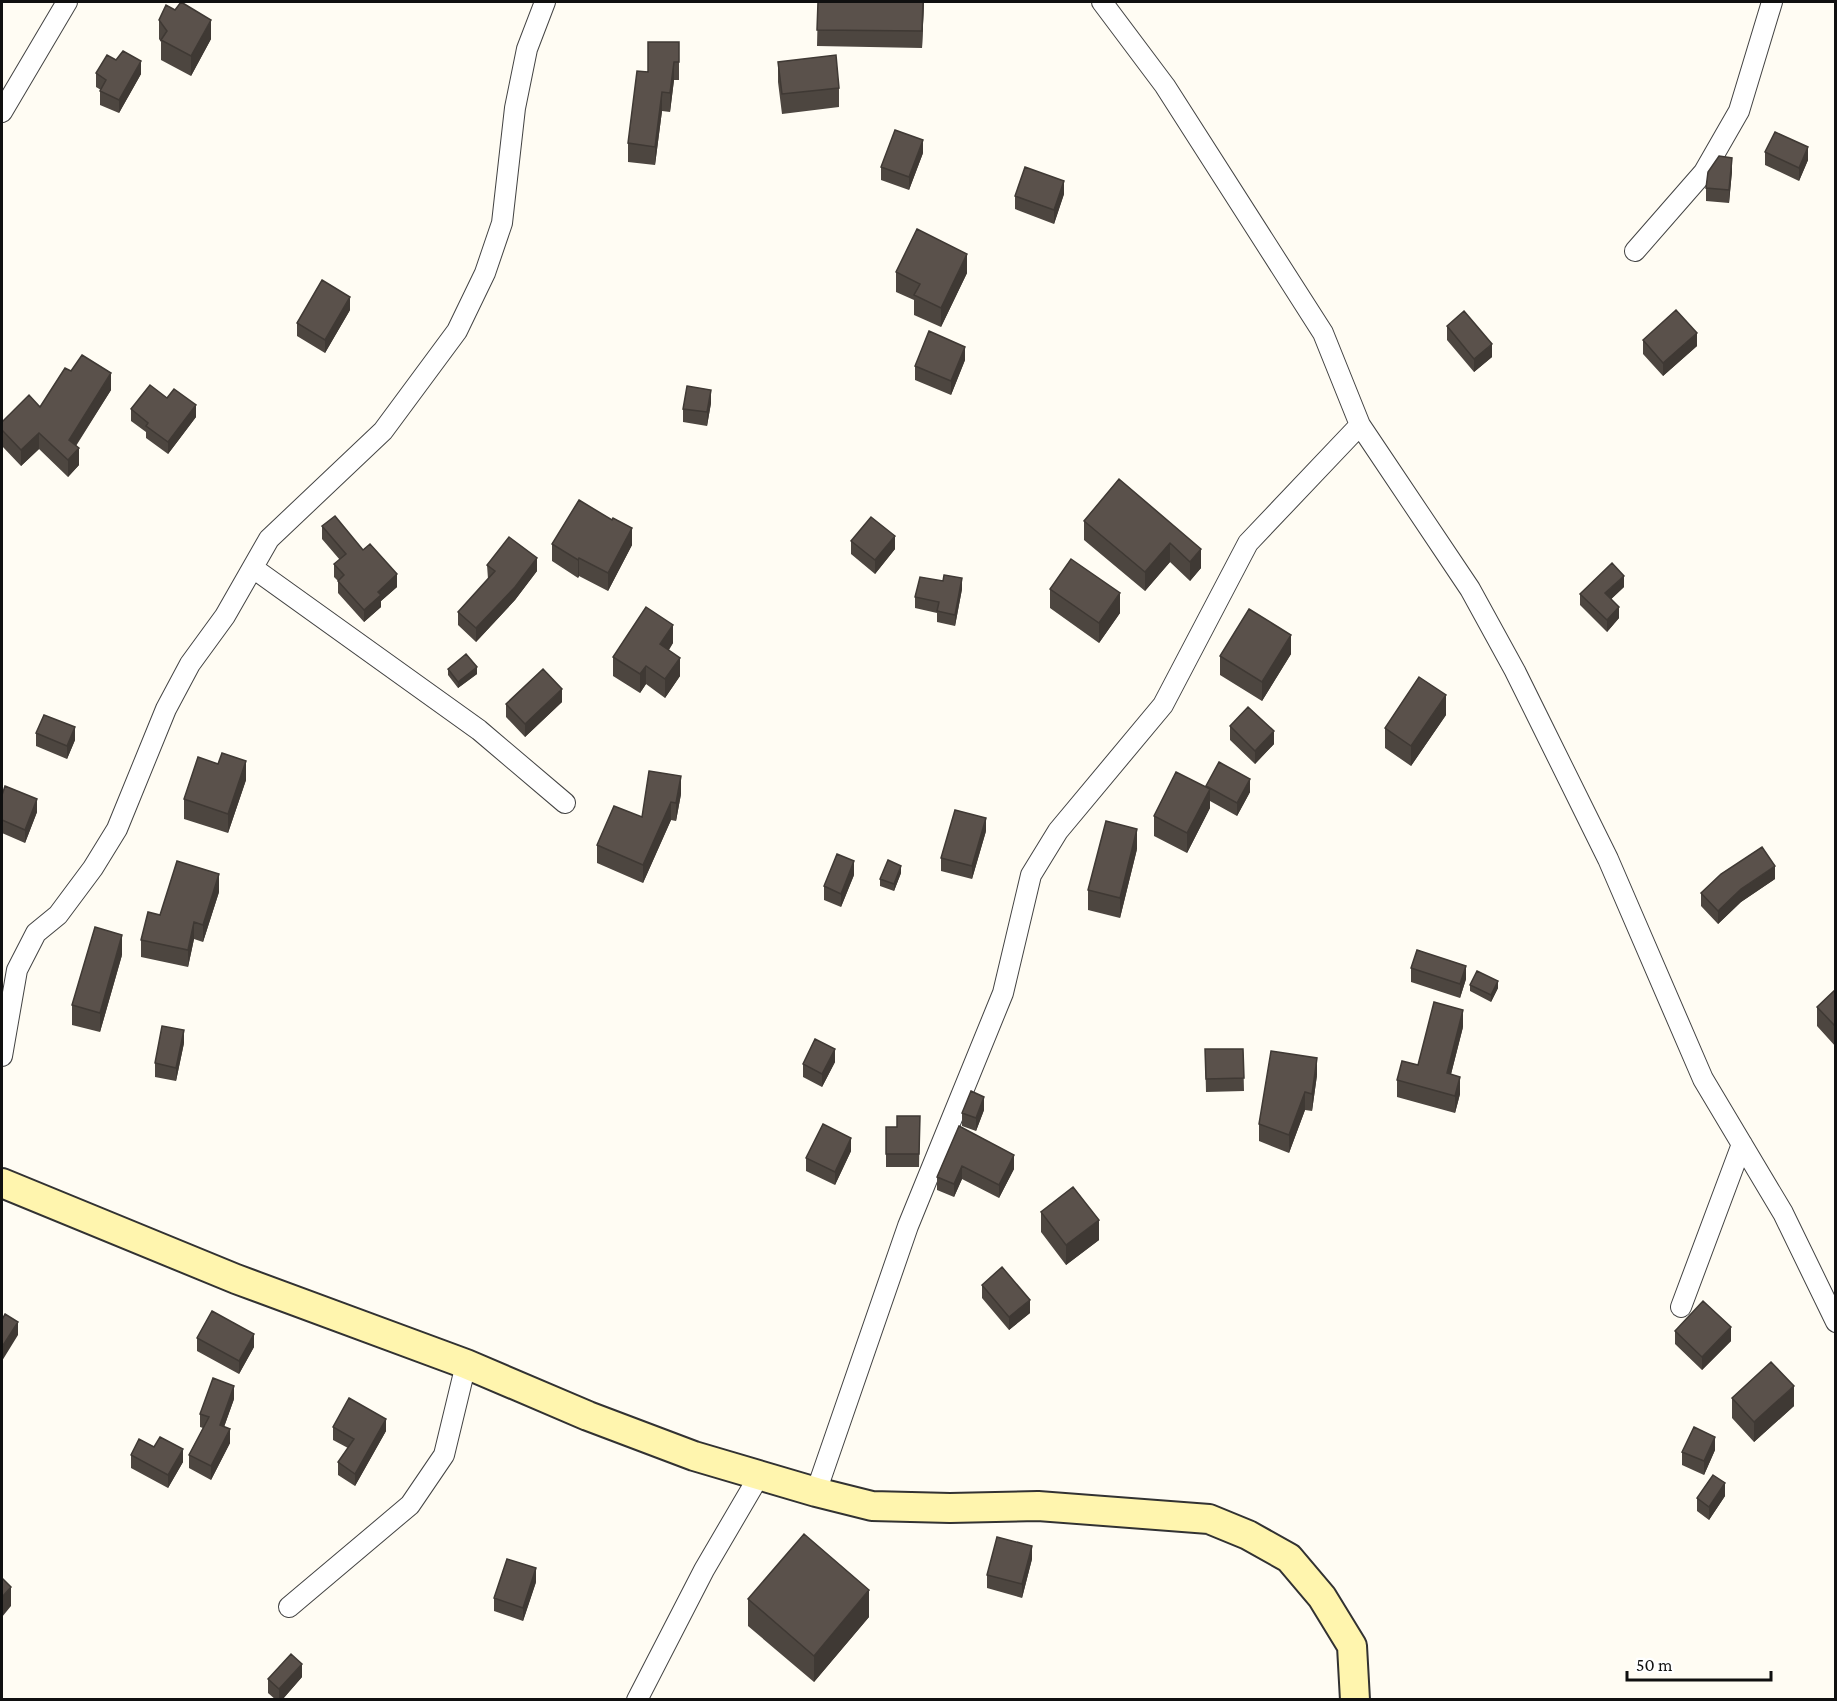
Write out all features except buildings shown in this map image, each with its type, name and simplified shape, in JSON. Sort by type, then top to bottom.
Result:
[{"type":"street","points":[[2,112],[67,2]]},
{"type":"street","points":[[2,1056],[17,970],[36,933],[58,915],[93,868],[117,829],[166,709],[190,664],[225,616],[269,539],[383,431],[457,331],[485,273],[502,223],[515,108],[527,49],[545,2]]},
{"type":"street","points":[[1102,2],[1165,86],[1323,333],[1360,425],[1470,589],[1515,670],[1608,859],[1703,1078],[1783,1213],[1836,1322]]},
{"type":"street","points":[[1635,251],[1704,172],[1739,111],[1772,2]]},
{"type":"street","points":[[816,1492],[908,1226],[1003,993],[1031,874],[1058,831],[1163,705],[1248,543],[1360,425]]},
{"type":"street","points":[[253,568],[479,729],[565,803]]},
{"type":"street","points":[[1681,1306],[1742,1144]]},
{"type":"street","points":[[2,1183],[236,1279],[466,1364],[588,1416],[694,1456],[759,1476],[872,1506],[950,1508],[1038,1506],[1163,1514],[1209,1520],[1248,1534],[1289,1558],[1323,1597],[1352,1646],[1355,1700]]},
{"type":"street","points":[[289,1607],[410,1505],[444,1455],[466,1364]]},
{"type":"street","points":[[637,1700],[704,1570],[759,1476]]}]
